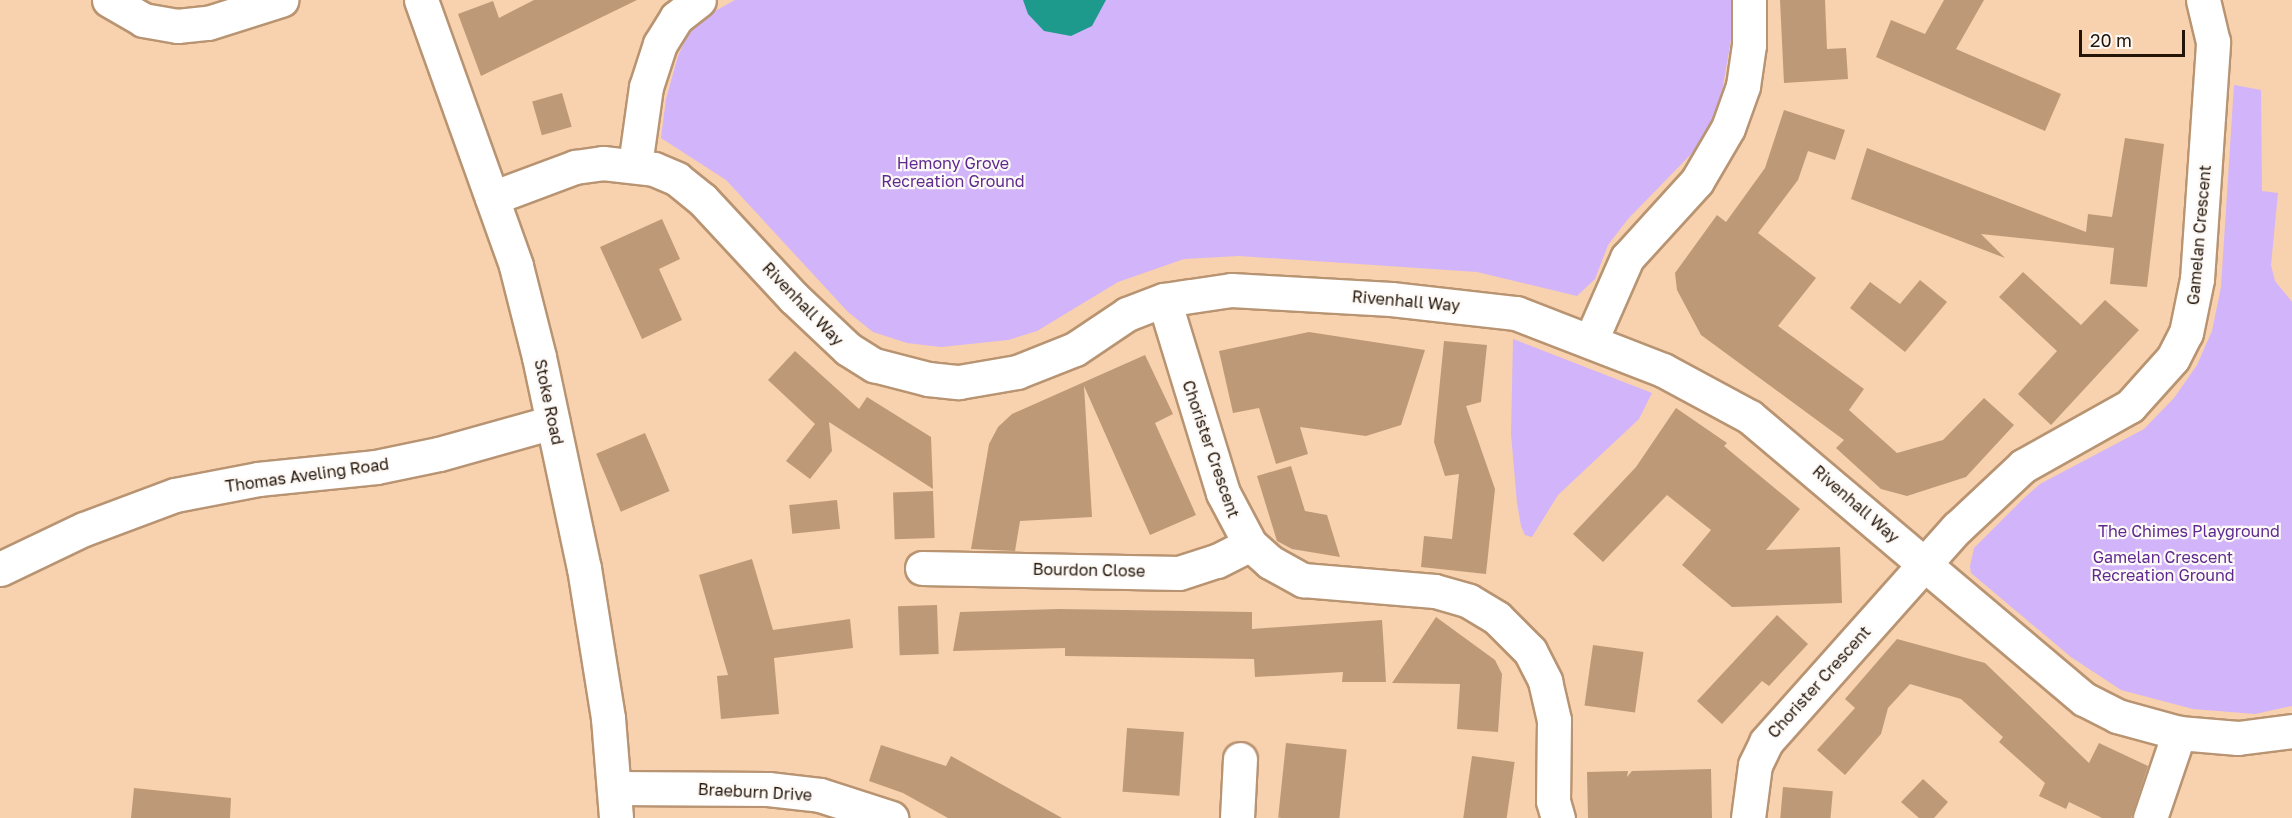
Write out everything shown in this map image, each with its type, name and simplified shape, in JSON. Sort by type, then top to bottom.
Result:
[{"type":"street","points":[[109,0],[143,20],[177,26],[208,23],[281,0]]},
{"type":"street","name":"Stoke Road","points":[[421,0],[492,198],[529,315],[584,568],[616,803]]},
{"type":"street","points":[[635,165],[646,87],[660,45],[676,18],[699,0]]},
{"type":"street","points":[[1591,340],[1627,258],[1697,180],[1728,128],[1743,86],[1749,45],[1749,0]]},
{"type":"street","name":"Gamelan Crescent","points":[[1926,564],[1983,501],[2023,466],[2130,406],[2160,377],[2186,333],[2197,279],[2213,42],[2203,0]]},
{"type":"street","name":"Rivenhall Way","points":[[492,198],[575,167],[603,163],[635,165],[677,179],[729,225],[831,335],[874,365],[901,373],[959,382],[1017,372],[1075,349],[1127,314],[1164,300],[1231,290],[1497,308],[1591,340],[1663,370],[1750,417],[2084,699],[2117,716],[2179,733],[2238,738],[2292,731]]},
{"type":"street","name":"Chorister Crescent","points":[[1164,300],[1223,493],[1250,544],[1270,562],[1303,580],[1435,591],[1470,601],[1497,618],[1530,651],[1545,681],[1554,720],[1553,801],[1558,818]]},
{"type":"street","name":"Thomas Aveling Road","points":[[0,569],[84,529],[175,495],[268,477],[376,467],[439,454],[553,422]]},
{"type":"street","name":"Bourdon Close","points":[[922,568],[1179,573],[1217,561],[1250,544]]},
{"type":"street","name":"Chorister Crescent","points":[[1748,818],[1755,765],[1766,742],[1926,564]]},
{"type":"street","points":[[2150,818],[2179,733]]},
{"type":"street","points":[[1237,818],[1240,759]]},
{"type":"street","name":"Braeburn Drive","points":[[616,803],[768,789],[820,795],[891,818]]},
{"type":"green space","name":"Hemony Grove Recreation Ground","points":[[735,0],[1731,0],[1732,34],[1721,97],[1698,147],[1628,219],[1608,245],[1595,279],[1577,296],[1477,272],[1239,256],[1184,259],[1118,282],[1037,331],[1008,340],[941,347],[907,343],[873,332],[848,312],[726,180],[661,138],[666,99],[678,56],[688,35],[708,15]]},
{"type":"green space","name":"Gamelan Crescent Recreation Ground","points":[[2234,85],[2261,90],[2262,191],[2278,193],[2271,265],[2275,281],[2292,302],[2292,706],[2255,714],[2193,709],[2121,690],[2071,657],[1971,573],[1970,566],[1974,548],[2040,484],[2144,429],[2174,398],[2197,365],[2212,331],[2221,287]]},
{"type":"green space","points":[[1513,339],[1652,393],[1639,419],[1558,495],[1532,537],[1525,535],[1521,526],[1517,503],[1511,434]]},
{"type":"water","points":[[1023,0],[1106,0],[1092,26],[1071,36],[1044,31],[1028,14]]},
{"type":"building","points":[[534,0],[637,0],[481,76],[458,14],[493,1],[499,18]]},
{"type":"building","points":[[1780,0],[1825,0],[1827,49],[1846,48],[1848,79],[1784,83]]},
{"type":"building","points":[[1944,0],[1984,0],[1956,49],[2061,94],[2045,131],[1876,57],[1891,20],[1925,34]]},
{"type":"building","points":[[562,93],[572,127],[542,135],[532,102]]},
{"type":"building","points":[[1784,110],[1845,130],[1835,160],[1808,151],[1798,180],[1758,233],[1816,278],[1778,326],[1864,389],[1849,410],[1897,453],[1943,440],[1984,398],[2014,425],[1966,477],[1907,496],[1881,489],[1836,448],[1844,440],[1701,335],[1677,290],[1675,273],[1717,215],[1726,222],[1765,168]]},
{"type":"building","points":[[2125,138],[2164,144],[2147,287],[2110,284],[2114,248],[1981,234],[2005,258],[1851,199],[1867,148],[2086,232],[2088,214],[2112,217]]},
{"type":"building","points":[[662,219],[680,259],[659,269],[682,320],[642,339],[600,247]]},
{"type":"building","points":[[2023,272],[2081,325],[2105,300],[2139,330],[2051,425],[2018,394],[2057,351],[1999,297]]},
{"type":"building","points":[[1920,280],[1947,302],[1905,352],[1850,308],[1870,282],[1900,304]]},
{"type":"building","points":[[1309,332],[1425,350],[1401,425],[1366,436],[1300,427],[1308,454],[1276,464],[1259,408],[1233,413],[1219,351]]},
{"type":"building","points":[[1444,341],[1487,345],[1481,402],[1466,406],[1495,489],[1486,574],[1421,567],[1424,536],[1452,539],[1459,474],[1445,476],[1434,442]]},
{"type":"building","points":[[795,351],[859,409],[867,397],[931,437],[933,489],[829,422],[832,451],[810,479],[786,461],[815,424],[768,380]]},
{"type":"building","points":[[1145,355],[1173,414],[1155,423],[1196,515],[1150,535],[1084,386],[1092,517],[1020,521],[1015,551],[971,549],[989,444],[998,427],[1012,414]]},
{"type":"building","points":[[1676,408],[1727,443],[1724,446],[1800,509],[1766,550],[1840,547],[1842,603],[1732,607],[1682,565],[1711,530],[1667,495],[1603,562],[1573,534],[1636,467]]},
{"type":"building","points":[[645,433],[670,491],[621,512],[596,454]]},
{"type":"building","points":[[1291,466],[1305,511],[1327,515],[1340,557],[1292,549],[1277,541],[1257,476]]},
{"type":"building","points":[[933,491],[935,538],[895,539],[893,492]]},
{"type":"building","points":[[837,500],[840,529],[792,534],[789,505]]},
{"type":"building","points":[[752,559],[773,630],[850,619],[853,648],[774,658],[779,714],[721,719],[717,676],[728,675],[699,575]]},
{"type":"building","points":[[937,605],[939,654],[900,655],[898,606]]},
{"type":"building","points":[[1059,609],[1252,612],[1252,629],[1382,620],[1386,682],[1342,682],[1343,672],[1255,677],[1254,659],[1065,656],[1065,648],[953,651],[960,612]]},
{"type":"building","points":[[1777,615],[1808,644],[1769,686],[1762,681],[1722,724],[1697,701]]},
{"type":"building","points":[[1436,617],[1495,660],[1502,674],[1498,732],[1457,729],[1460,684],[1392,683]]},
{"type":"building","points":[[1897,639],[1985,663],[2089,763],[2099,743],[2148,766],[2131,818],[2102,818],[2069,802],[2066,809],[2039,796],[2045,783],[1999,742],[2003,737],[1961,699],[1910,684],[1888,708],[1881,734],[1845,775],[1817,750],[1855,708],[1845,699]]},
{"type":"building","points":[[1593,645],[1644,652],[1635,713],[1585,705]]},
{"type":"building","points":[[1127,728],[1184,732],[1179,796],[1123,792]]},
{"type":"building","points":[[1286,743],[1347,749],[1339,818],[1278,818]]},
{"type":"building","points":[[881,745],[946,766],[951,756],[1062,818],[948,818],[903,793],[869,781]]},
{"type":"building","points":[[1472,756],[1515,762],[1507,818],[1463,818]]},
{"type":"building","points":[[1711,769],[1712,818],[1588,818],[1587,772],[1628,771],[1627,777],[1632,771]]},
{"type":"building","points":[[1923,779],[1948,802],[1934,818],[1919,818],[1901,802]]},
{"type":"building","points":[[1783,787],[1833,791],[1830,818],[1780,818]]},
{"type":"building","points":[[134,788],[231,798],[230,818],[131,818]]},
{"type":"park label","name":"The Chimes Playground","points":[[2189,531]]}]
